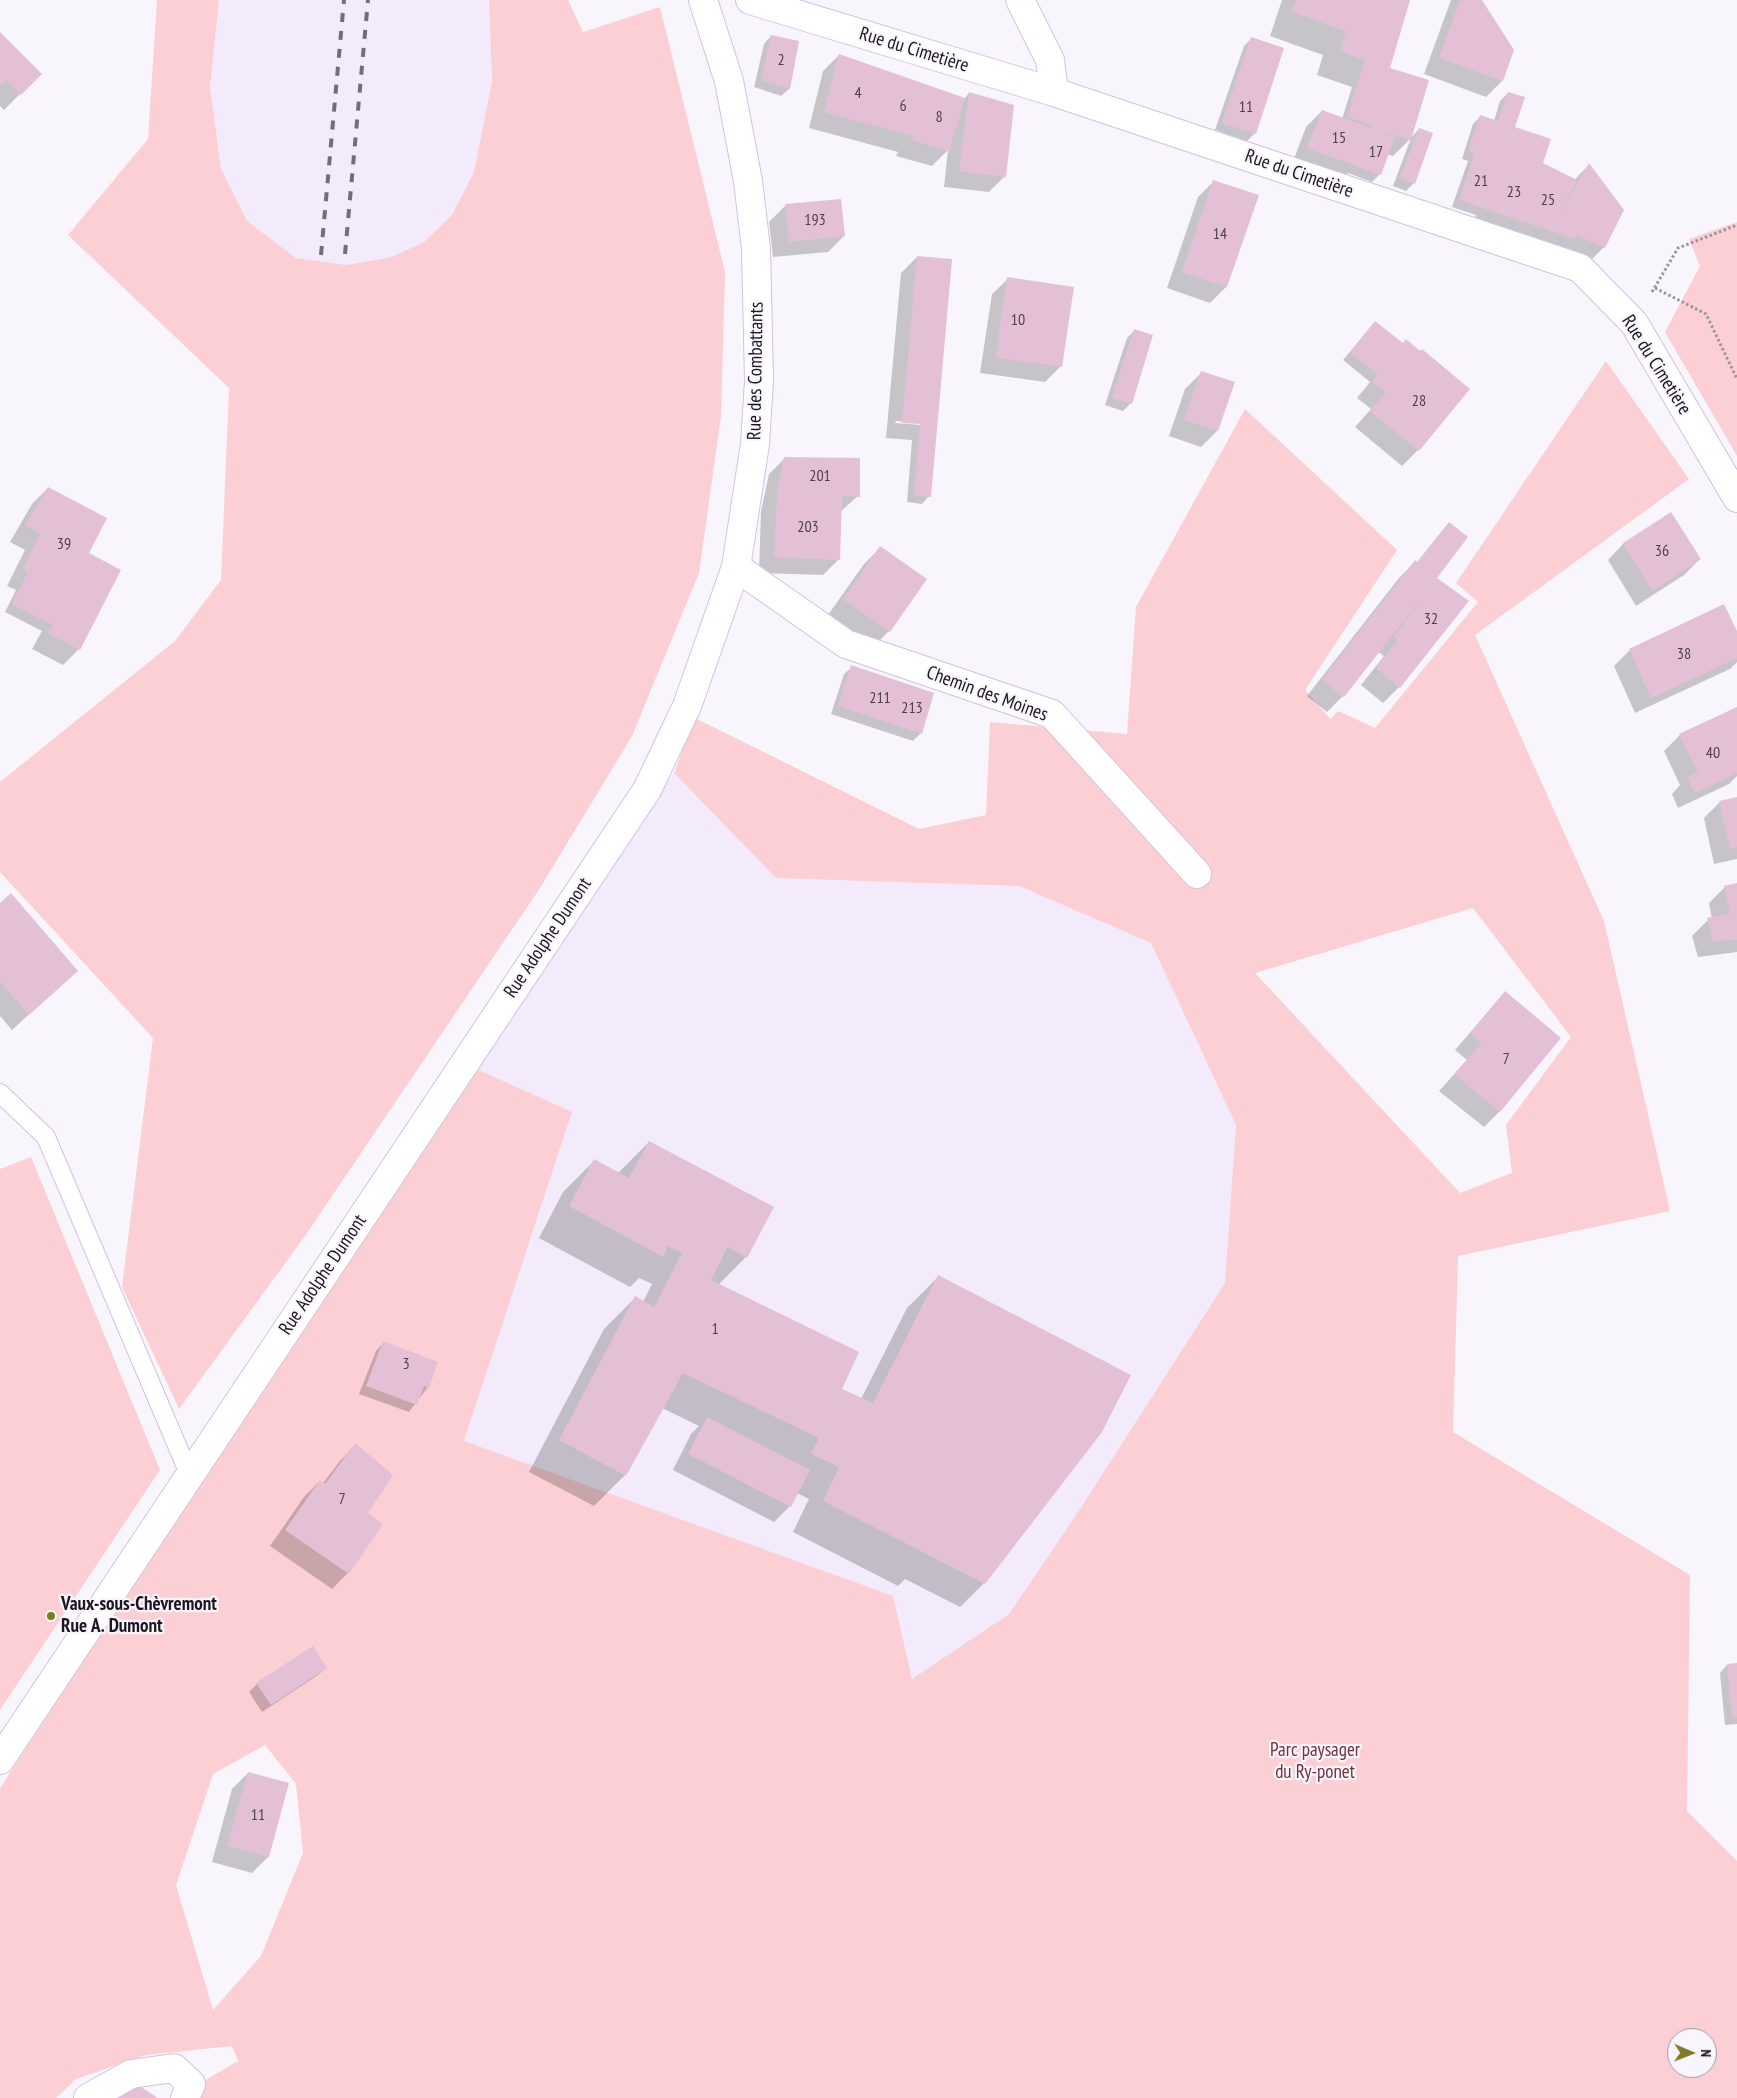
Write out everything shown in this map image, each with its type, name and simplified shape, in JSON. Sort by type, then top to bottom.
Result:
[{"type":"main road","name":"Rue des Combattants","points":[[647,790],[687,706],[736,567],[755,444],[759,381],[756,249],[748,181],[729,81],[703,0]]},
{"type":"main road","name":"Rue du Cimetière","points":[[750,0],[1054,92],[1580,268],[1634,323],[1737,498]]},
{"type":"main road","points":[[1020,0],[1050,60],[1054,92]]},
{"type":"main road","name":"Chemin des Moines","points":[[736,567],[846,644],[1052,714],[1197,874]]},
{"type":"main road","name":"Rue Adolphe Dumont","points":[[0,1760],[647,790]]},
{"type":"main road","points":[[88,2098],[131,2074],[174,2068],[191,2084],[185,2098]]},
{"type":"lane","points":[[0,1094],[46,1137],[190,1476]]},
{"type":"path","points":[[1634,323],[1678,248],[1737,225]]},
{"type":"path","points":[[1654,288],[1706,314],[1737,379]]},
{"type":"shaded area","points":[[219,0],[489,0],[492,81],[474,172],[452,215],[424,242],[392,257],[346,265],[296,258],[247,221],[221,169],[210,87]]},
{"type":"shaded area","points":[[674,773],[776,877],[1019,886],[1151,943],[1236,1125],[1225,1283],[1080,1509],[1009,1614],[912,1679],[464,1441],[572,1112],[472,1067]]},
{"type":"green space","points":[[157,0],[219,0],[210,87],[221,169],[247,221],[296,258],[346,265],[392,257],[424,242],[452,215],[474,172],[492,81],[489,0],[568,0],[583,32],[660,7],[725,272],[721,416],[699,573],[632,736],[540,888],[305,1236],[179,1409],[122,1287],[153,1038],[0,872],[0,782],[175,641],[221,580],[229,388],[68,235],[148,139]]},
{"type":"green space","points":[[1737,222],[1737,456],[1665,332],[1700,266],[1689,239]]},
{"type":"green space","name":"Parc paysager du Ry-ponet","points":[[1606,361],[1689,479],[1475,635],[1604,921],[1670,1211],[1458,1256],[1453,1432],[1690,1575],[1687,1811],[1737,1861],[1737,2098],[198,2098],[204,2081],[238,2061],[232,2046],[146,2055],[76,2079],[56,2098],[0,2098],[0,1788],[472,1067],[572,1112],[464,1441],[893,1596],[912,1679],[1009,1614],[1080,1509],[1225,1283],[1236,1125],[1151,943],[1019,886],[776,878],[674,773],[695,718],[919,829],[986,815],[990,722],[1127,734],[1136,607],[1245,409],[1397,550],[1305,690],[1330,719],[1338,711],[1375,728],[1478,602],[1456,583]],"holes":[[[1473,908],[1571,1037],[1506,1125],[1512,1173],[1460,1193],[1255,973]],[[265,1745],[296,1784],[303,1853],[261,1956],[213,2010],[176,1885],[213,1774]]]},
{"type":"green space","points":[[31,1157],[160,1470],[0,1710],[0,1169]]},
{"type":"building","points":[[1297,0],[1410,0],[1390,68],[1429,80],[1411,140],[1377,130],[1395,137],[1381,175],[1307,148],[1322,110],[1371,128],[1372,125],[1347,117],[1365,60],[1340,51],[1346,31],[1292,12]]},
{"type":"building","points":[[1460,0],[1482,0],[1514,50],[1503,81],[1439,58]]},
{"type":"building","points":[[0,32],[42,74],[21,95],[6,80],[0,85]]},
{"type":"building","points":[[771,35],[799,41],[790,89],[761,80]]},
{"type":"building","points":[[1251,37],[1284,48],[1256,134],[1222,123]]},
{"type":"building","points":[[839,54],[965,98],[949,151],[911,140],[913,136],[824,112]]},
{"type":"building","points":[[969,92],[1014,105],[1006,177],[959,171]]},
{"type":"building","points":[[1508,92],[1525,97],[1515,127],[1551,139],[1543,163],[1577,180],[1557,219],[1589,163],[1624,210],[1605,248],[1577,235],[1575,239],[1459,200],[1475,153],[1468,151],[1480,115],[1498,121]]},
{"type":"building","points":[[1419,128],[1433,133],[1415,184],[1400,178]]},
{"type":"building","points":[[1213,180],[1259,195],[1227,287],[1182,272]]},
{"type":"building","points":[[841,199],[845,236],[789,242],[785,204]]},
{"type":"building","points":[[917,256],[952,259],[931,497],[914,495],[920,424],[902,423]]},
{"type":"building","points":[[1007,277],[1074,287],[1062,367],[996,357]]},
{"type":"building","points":[[1375,321],[1403,343],[1406,339],[1420,351],[1422,349],[1470,389],[1419,451],[1370,411],[1386,392],[1372,381],[1378,375],[1350,352]]},
{"type":"building","points":[[1134,329],[1153,335],[1132,404],[1112,398]]},
{"type":"building","points":[[1201,371],[1235,382],[1218,431],[1184,420]]},
{"type":"building","points":[[784,457],[860,458],[860,497],[842,496],[840,560],[774,557],[777,494]]},
{"type":"building","points":[[48,487],[107,518],[89,553],[121,570],[80,650],[47,633],[53,625],[12,604],[28,572],[22,570],[40,534],[25,525]]},
{"type":"building","points":[[1671,512],[1701,559],[1652,591],[1623,543]]},
{"type":"building","points":[[1449,522],[1468,537],[1437,578],[1469,601],[1400,688],[1376,668],[1398,640],[1394,637],[1424,595],[1344,697],[1322,680],[1415,560],[1417,562]]},
{"type":"building","points":[[880,546],[927,579],[890,632],[843,599]]},
{"type":"building","points":[[1724,604],[1737,631],[1737,658],[1651,698],[1629,649]]},
{"type":"building","points":[[851,665],[934,693],[922,734],[838,706]]},
{"type":"building","points":[[1737,707],[1737,773],[1695,793],[1687,777],[1698,772],[1679,734]]},
{"type":"building","points":[[1737,797],[1737,847],[1730,849],[1719,801]]},
{"type":"building","points":[[1737,883],[1737,940],[1713,941],[1707,918],[1730,914],[1724,886]]},
{"type":"building","points":[[11,893],[78,971],[29,1015],[0,982],[0,903]]},
{"type":"building","points":[[1505,991],[1561,1038],[1500,1112],[1454,1074],[1482,1043],[1470,1033]]},
{"type":"building","points":[[649,1141],[774,1207],[747,1258],[728,1247],[711,1280],[859,1352],[842,1389],[873,1403],[938,1275],[1131,1375],[1102,1432],[985,1584],[823,1501],[839,1467],[811,1454],[819,1438],[683,1373],[626,1476],[559,1440],[635,1296],[654,1307],[682,1253],[668,1246],[663,1257],[569,1206],[594,1159],[629,1178]]},
{"type":"building","points":[[383,1341],[438,1362],[429,1388],[424,1386],[417,1405],[366,1386]]},
{"type":"building","points":[[707,1417],[810,1470],[791,1507],[688,1454]]},
{"type":"building","points":[[355,1443],[393,1475],[368,1513],[383,1524],[349,1574],[285,1530],[320,1480],[325,1484]]},
{"type":"building","points":[[313,1646],[327,1668],[271,1705],[256,1683]]},
{"type":"building","points":[[1737,1663],[1737,1717],[1732,1718],[1727,1664]]},
{"type":"building","points":[[248,1772],[289,1783],[269,1857],[227,1846]]},
{"type":"building","points":[[132,2081],[158,2098],[111,2098],[115,2093],[123,2096]]},
{"type":"railway","points":[[321,255],[344,0]]},
{"type":"railway","points":[[345,254],[368,0]]},
{"type":"place","name":"Vaux-sous-Chèvremont Rue A. Dumont","points":[[51,1616]]}]
